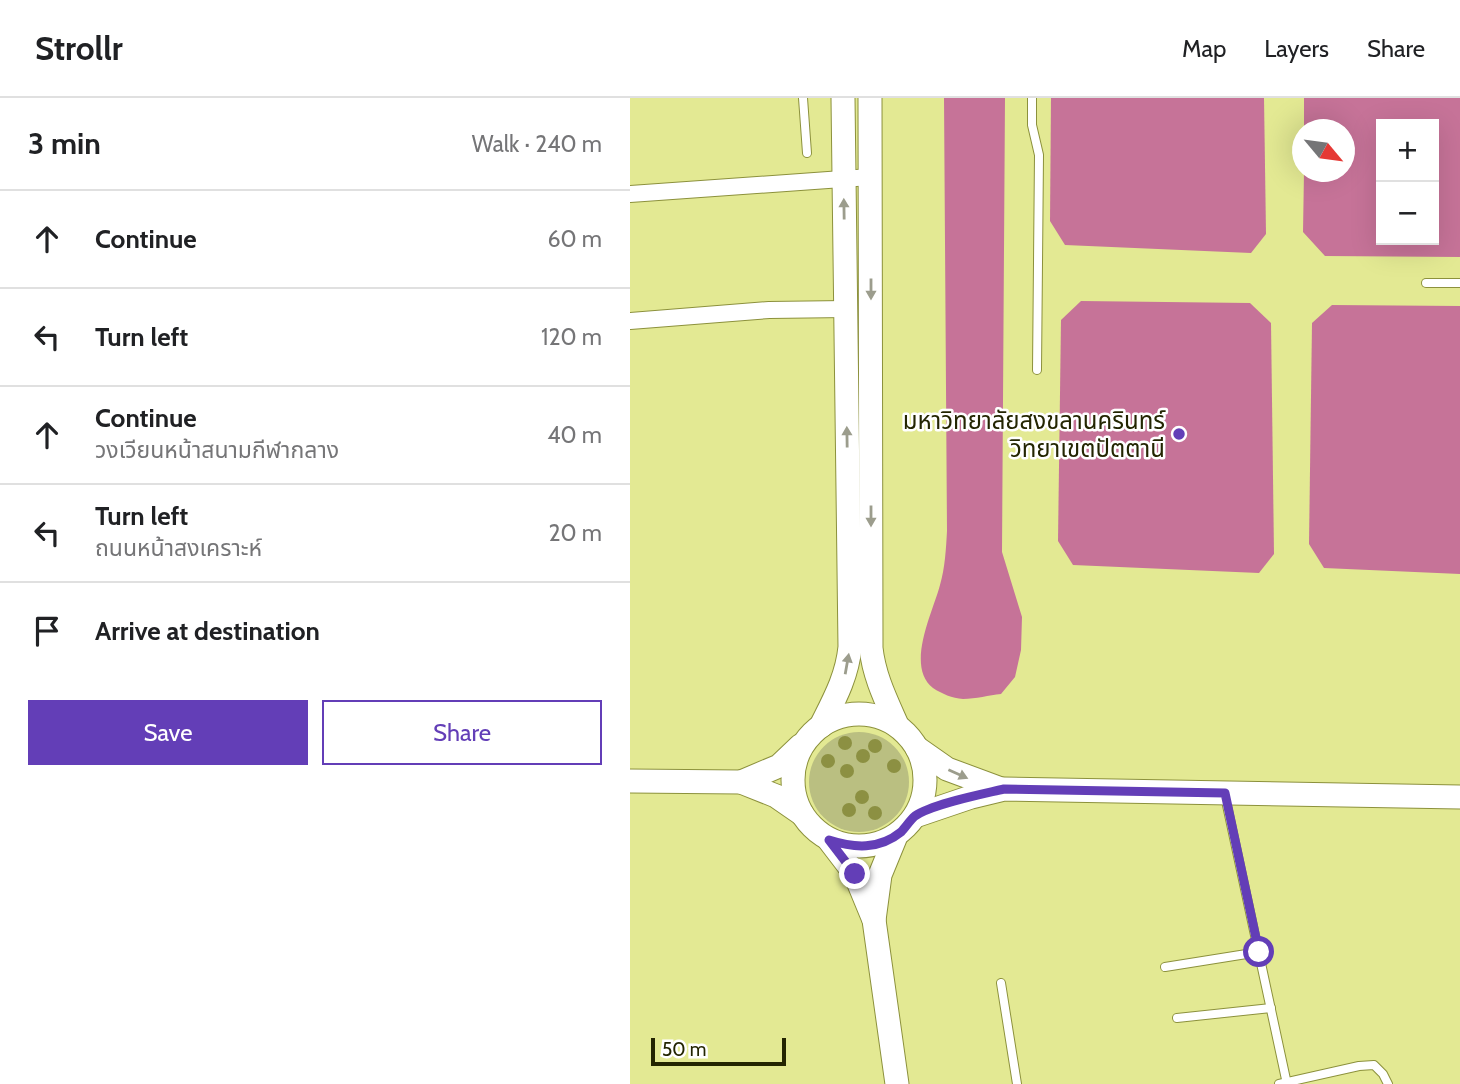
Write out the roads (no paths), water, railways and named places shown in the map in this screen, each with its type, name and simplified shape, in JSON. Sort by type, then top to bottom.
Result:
[{"type":"main road","points":[[802,814],[795,796],[793,776],[797,757],[842,686],[848,668],[850,647],[843,98]]},
{"type":"main road","points":[[870,98],[871,648],[873,664],[897,725]]},
{"type":"main road","points":[[741,782],[779,766],[814,733],[839,717],[859,714],[879,716],[897,725],[909,736],[924,765],[926,783],[923,800],[915,816],[896,836],[880,875],[874,920]]},
{"type":"main road","points":[[917,748],[947,769],[1004,789]]},
{"type":"main road","points":[[630,781],[741,782],[776,796],[802,814],[814,829],[829,840],[855,874],[874,920],[897,1084]]},
{"type":"main road","points":[[915,816],[1004,789],[1460,797]]},
{"type":"main road","points":[[829,840],[863,847],[896,836]]},
{"type":"street","points":[[630,194],[870,177]]},
{"type":"street","points":[[630,321],[769,310],[846,309]]},
{"type":"lane","points":[[803,98],[807,153]]},
{"type":"lane","points":[[1032,98],[1032,125],[1039,155],[1037,370]]},
{"type":"lane","points":[[1426,283],[1460,283]]},
{"type":"lane","points":[[1225,793],[1271,1008],[1284,1084],[1359,1066],[1374,1065],[1383,1073],[1388,1084]]},
{"type":"lane","points":[[1166,967],[1259,952]]},
{"type":"lane","points":[[1001,983],[1017,1084]]},
{"type":"lane","points":[[1177,1018],[1271,1008]]},
{"type":"place","name":"มหาวิทยาลัยสงขลานครินทร์ วิทยาเขตปัตตานี","points":[[1179,434]]}]
